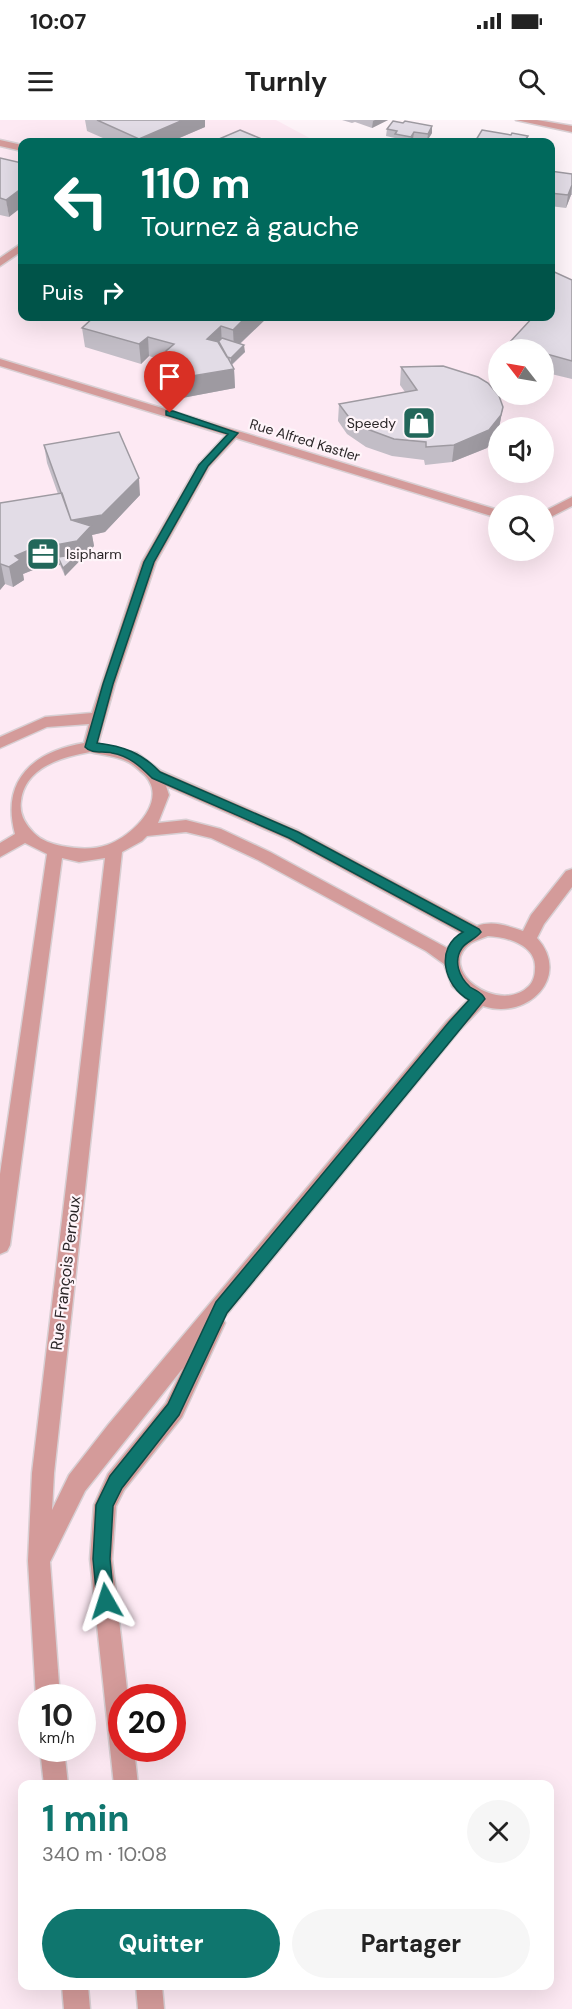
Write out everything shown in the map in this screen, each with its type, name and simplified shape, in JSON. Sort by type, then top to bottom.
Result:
[{"type":"street","points":[[521,120],[572,129]]},
{"type":"street","points":[[0,143],[18,147]]},
{"type":"street","points":[[0,263],[18,249]]},
{"type":"street","name":"Rue Alfred Kastler","points":[[0,362],[488,511]]},
{"type":"street","points":[[90,747],[149,562],[204,465],[234,433]]},
{"type":"street","points":[[554,511],[572,501]]},
{"type":"street","points":[[0,743],[45,722],[99,718]]},
{"type":"street","points":[[90,747],[113,749],[132,755],[145,763],[156,775],[161,786],[162,799],[156,819],[147,830],[114,850],[88,856],[55,852],[24,836],[14,819],[12,800],[17,785],[27,772],[41,761],[61,752],[90,747]]},
{"type":"street","points":[[156,775],[293,835],[474,932]]},
{"type":"street","points":[[0,783],[17,785]]},
{"type":"street","points":[[147,830],[186,826],[215,833],[264,856],[432,946],[451,960]]},
{"type":"street","points":[[0,851],[24,836]]},
{"type":"street","name":"Rue François Perroux","points":[[47,1684],[39,1561],[43,1473],[114,850]]},
{"type":"street","points":[[0,1245],[46,903],[55,852]]},
{"type":"street","points":[[528,939],[537,920],[572,875]]},
{"type":"street","points":[[502,929],[528,939],[538,949],[544,961],[545,973],[541,984],[532,994],[520,1000],[493,1003],[479,999],[466,992],[452,971],[451,960],[458,944],[474,932],[502,929]]},
{"type":"street","points":[[39,1561],[77,1483],[176,1358],[222,1307],[453,1026],[479,999]]},
{"type":"street","points":[[115,1684],[101,1559],[105,1505],[116,1482],[174,1410],[222,1307]]},
{"type":"street","points":[[53,1762],[55,1780]]},
{"type":"street","points":[[124,1762],[125,1780]]},
{"type":"street","points":[[75,1990],[77,2009]]},
{"type":"street","points":[[150,1990],[152,2009]]},
{"type":"shaded area","points":[[0,120],[276,120],[310,138],[18,138],[18,321],[555,321],[555,272],[572,279],[572,2009],[0,2009]]},
{"type":"building","points":[[97,120],[183,120],[141,138]]},
{"type":"building","points":[[393,121],[432,126],[428,134],[414,132],[411,137],[395,134],[397,131],[387,129]]},
{"type":"building","points":[[240,130],[259,138],[221,138]]},
{"type":"building","points":[[482,130],[528,136],[527,138],[477,138]]},
{"type":"building","points":[[0,158],[18,162],[18,191],[6,200],[0,198]]},
{"type":"building","points":[[555,172],[572,174],[572,185],[568,195],[555,194]]},
{"type":"building","points":[[555,272],[572,280],[572,361],[554,356],[554,339],[513,339],[529,321],[555,321]]},
{"type":"building","points":[[90,321],[242,321],[233,330],[221,326],[207,339],[219,342],[234,369],[180,378],[166,351],[174,344],[148,337],[139,344],[82,328]]},
{"type":"building","points":[[222,338],[244,345],[231,358],[227,357],[218,342]]},
{"type":"building","name":"Speedy","points":[[443,366],[478,377],[488,383],[488,405],[502,405],[501,415],[488,417],[488,430],[454,445],[426,447],[426,442],[394,439],[367,429],[348,416],[339,404],[417,390],[401,367]]},
{"type":"building","points":[[119,432],[139,478],[102,515],[71,520],[44,445]]},
{"type":"building","points":[[62,493],[71,520],[91,526],[77,541],[29,550],[15,556],[20,560],[9,567],[0,565],[0,503]]},
{"type":"building","points":[[79,554],[63,568],[58,557]]},
{"type":"place","name":"Speedy","points":[[419,423]]},
{"type":"place","name":"Isipharm","points":[[43,554]]},
{"type":"route","points":[[106,1601],[101,1559],[105,1505],[116,1482],[174,1410],[222,1307],[453,1026],[479,999],[466,992],[458,982],[452,971],[451,960],[454,948],[462,939],[474,932],[293,835],[156,775],[145,763],[132,755],[113,749],[90,747],[108,684],[149,562],[204,465],[234,433],[170,413]]}]
